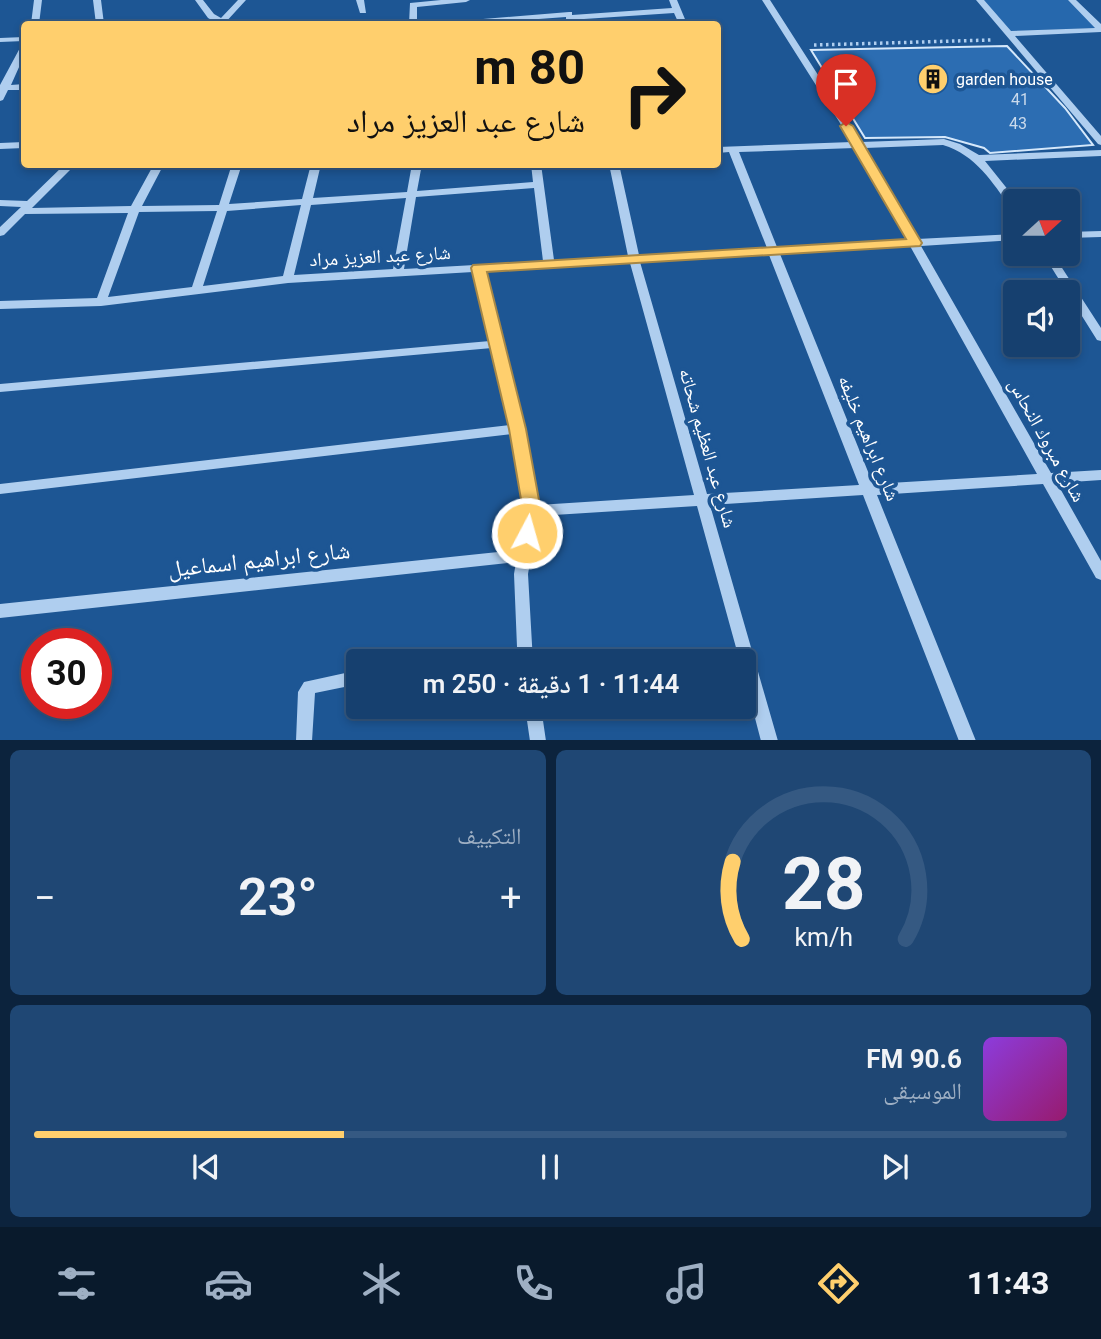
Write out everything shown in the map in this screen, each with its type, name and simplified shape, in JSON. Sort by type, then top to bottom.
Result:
[{"type":"street","points":[[35,21],[38,0]]},
{"type":"street","points":[[97,0],[100,21]]},
{"type":"street","points":[[199,0],[218,21]]},
{"type":"street","points":[[223,21],[243,0]]},
{"type":"street","points":[[360,0],[363,11]]},
{"type":"street","points":[[413,21],[411,8],[416,4],[466,0]]},
{"type":"street","points":[[569,0],[569,19]]},
{"type":"street","points":[[673,0],[682,21]]},
{"type":"street","name":"شارع مبروك النحاس","points":[[766,0],[859,146],[1101,574]]},
{"type":"street","points":[[980,0],[1101,142]]},
{"type":"street","points":[[1072,0],[1101,29]]},
{"type":"street","points":[[520,21],[677,10]]},
{"type":"street","points":[[650,12],[653,21]]},
{"type":"street","points":[[619,14],[621,21]]},
{"type":"street","points":[[1011,37],[1101,29]]},
{"type":"street","points":[[0,40],[21,39]]},
{"type":"street","points":[[0,98],[2,88],[21,53]]},
{"type":"street","points":[[2,88],[21,87]]},
{"type":"street","points":[[721,150],[944,142],[965,148],[980,158],[1003,190]]},
{"type":"street","points":[[0,146],[21,145]]},
{"type":"street","name":"شارع ابراهيم خليفه","points":[[733,150],[968,740]]},
{"type":"street","points":[[980,158],[1101,153]]},
{"type":"street","points":[[0,233],[67,168]]},
{"type":"street","points":[[101,302],[134,211],[157,168]]},
{"type":"street","points":[[196,291],[236,168]]},
{"type":"street","points":[[288,279],[315,168]]},
{"type":"street","points":[[398,273],[416,168]]},
{"type":"street","points":[[536,168],[549,264]]},
{"type":"street","name":"شارع عبد العظيم شحاته","points":[[615,168],[634,259],[770,740]]},
{"type":"street","points":[[0,203],[26,208],[134,211],[223,208],[538,185]]},
{"type":"street","points":[[1080,234],[1101,234]]},
{"type":"street","name":"شارع عبد العزيز مراد","points":[[0,304],[101,302],[288,279],[1003,238]]},
{"type":"street","points":[[1056,266],[1101,337]]},
{"type":"street","points":[[478,268],[518,429],[532,511],[521,574],[524,649]]},
{"type":"street","points":[[0,388],[497,344]]},
{"type":"street","points":[[0,489],[518,429]]},
{"type":"street","points":[[532,511],[1101,475]]},
{"type":"street","name":"شارع ابراهيم اسماعيل","points":[[0,611],[523,555]]},
{"type":"street","points":[[304,740],[306,692],[310,687],[346,680]]},
{"type":"street","points":[[535,719],[538,740]]},
{"type":"path","points":[[795,45],[1011,37]]},
{"type":"shaded area","points":[[983,0],[1070,0],[1098,28],[1010,31]]},
{"type":"building","name":"garden house","points":[[1007,46],[1065,108],[1093,145],[990,153],[984,148],[945,137],[865,138],[811,50]]},
{"type":"place","name":"garden house","points":[[933,79]]},
{"type":"route","points":[[527,533],[532,511],[518,429],[478,268],[915,243],[846,126]]}]
